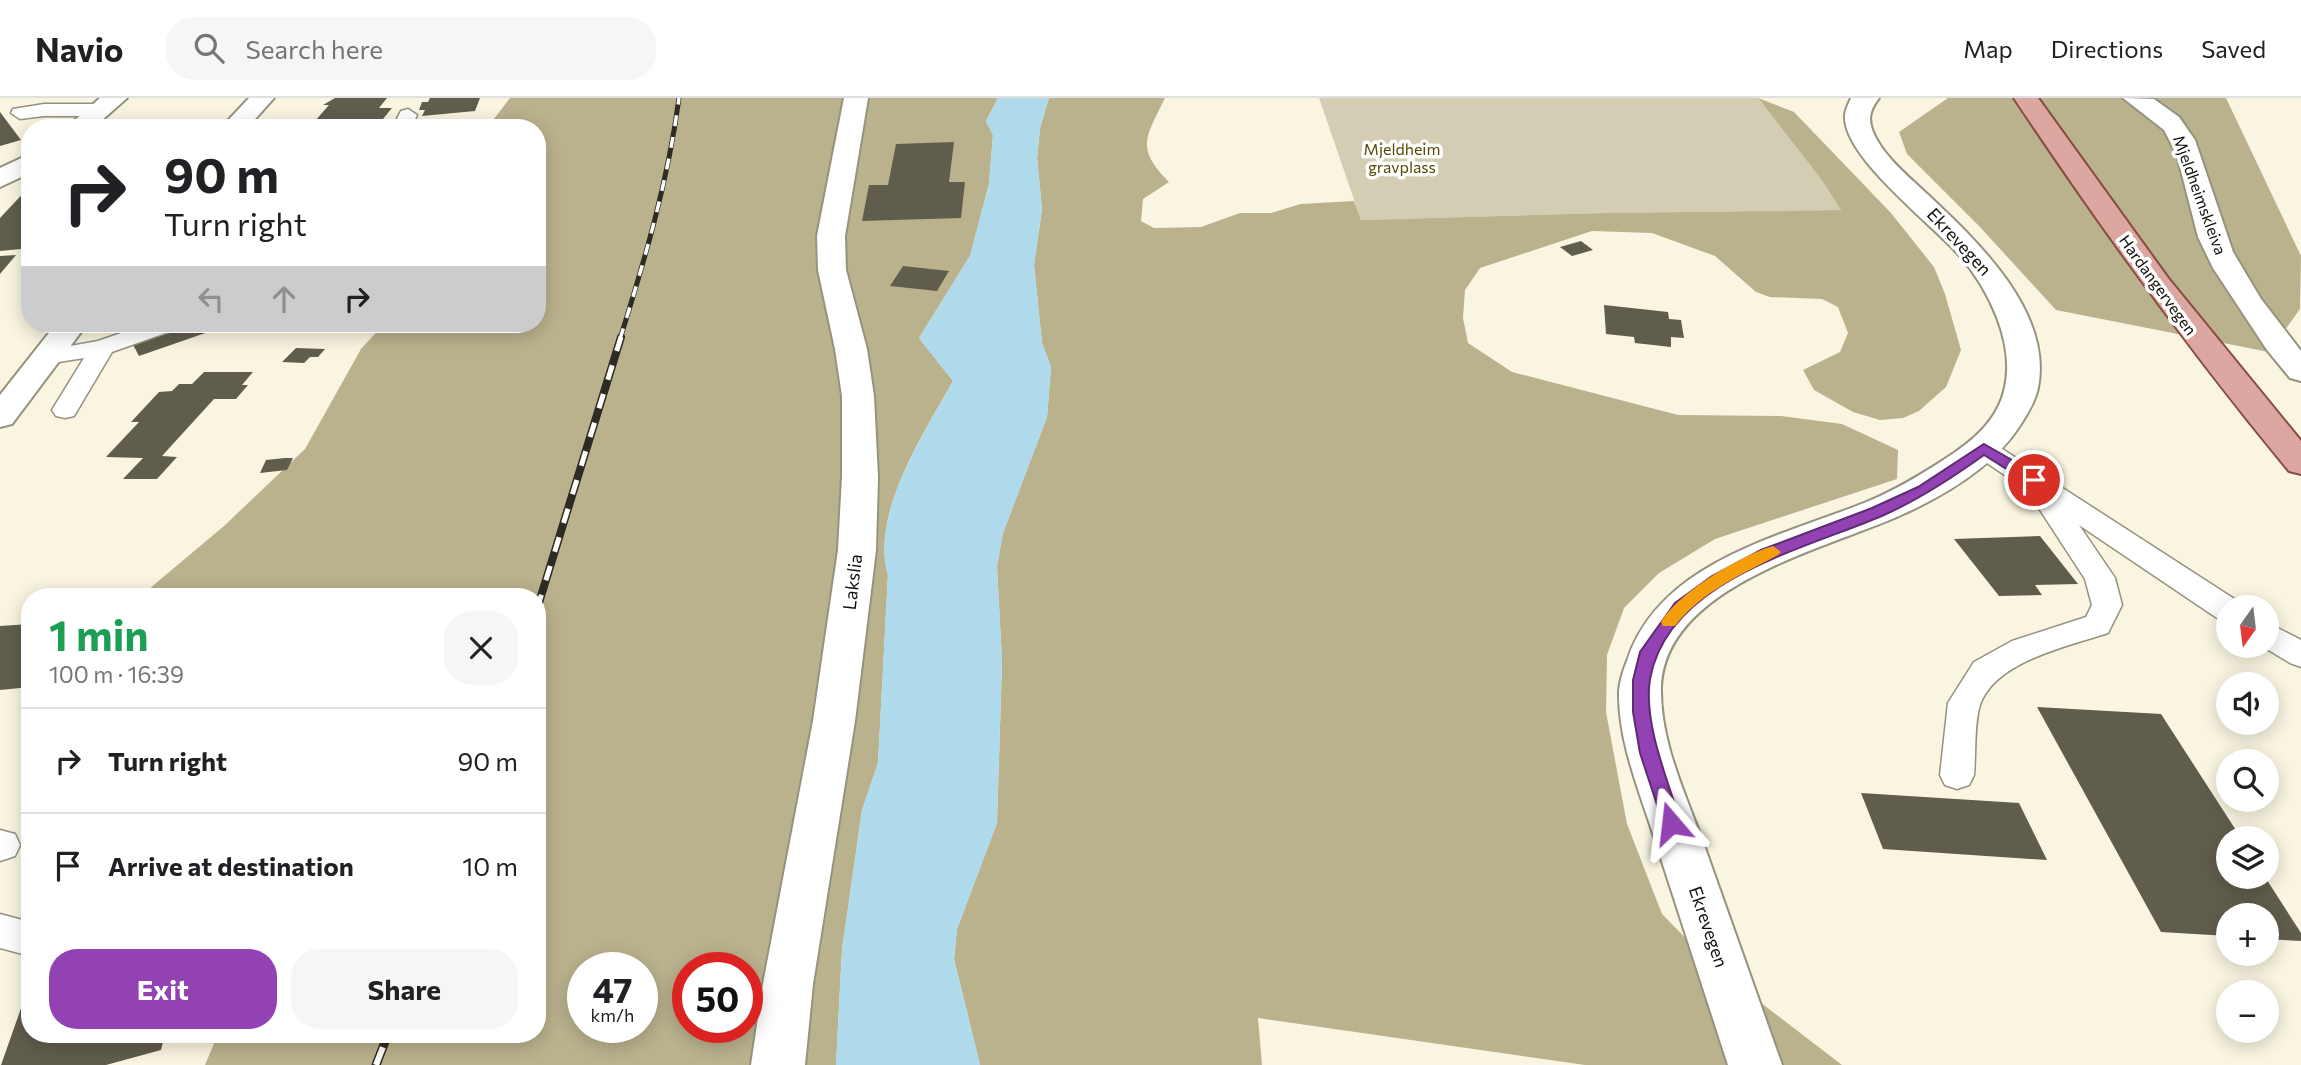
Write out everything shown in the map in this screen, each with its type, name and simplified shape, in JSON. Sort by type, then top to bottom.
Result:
[{"type":"main road","points":[[242,119],[262,98]]},
{"type":"main road","name":"Lakslia","points":[[778,1065],[788,984],[834,721],[857,550],[860,477],[858,396],[851,349],[832,270],[831,236],[856,98]]},
{"type":"main road","name":"Hardangervegen","points":[[2025,98],[2161,292],[2223,372],[2301,463]]},
{"type":"main road","name":"Mjeldheimskleiva","points":[[2135,98],[2152,107],[2174,126],[2191,160],[2205,219],[2220,254],[2263,321],[2301,371]]},
{"type":"main road","name":"Ekrevegen","points":[[1755,1065],[1650,753],[1642,712],[1641,680],[1649,652],[1681,607],[1718,580],[1767,554],[1877,512],[1923,490],[1984,449],[2015,408],[2024,378],[2024,354],[2012,315],[1992,278],[1969,248],[1880,162],[1862,137],[1856,117],[1861,99]]},
{"type":"main road","points":[[89,119],[107,104]]},
{"type":"main road","points":[[0,179],[21,167]]},
{"type":"main road","points":[[0,417],[65,333]]},
{"type":"lane","points":[[20,113],[107,104]]},
{"type":"lane","points":[[46,358],[103,347],[143,333]]},
{"type":"lane","points":[[65,410],[103,347]]},
{"type":"lane","points":[[1984,449],[2216,602]]},
{"type":"lane","points":[[1957,775],[1964,703],[1985,671],[2023,649],[2097,625],[2107,605],[2100,578],[2034,480]]},
{"type":"lane","points":[[2279,641],[2301,655]]},
{"type":"lane","points":[[0,931],[21,937]]},
{"type":"green space","name":"Mjeldheim gravplass","points":[[1319,98],[1758,98],[1821,179],[1841,210],[1361,220]]},
{"type":"shaded area","points":[[510,98],[998,98],[986,121],[993,135],[989,184],[970,256],[919,338],[953,381],[915,449],[893,501],[886,526],[884,551],[888,575],[878,763],[862,810],[842,950],[836,1065],[205,1065],[214,1043],[546,1043],[546,588],[150,588],[224,526],[305,449],[361,349],[376,333],[546,333],[546,119],[494,119]]},
{"type":"shaded area","points":[[1049,98],[1165,98],[1147,141],[1151,159],[1169,182],[1143,199],[1141,221],[1154,228],[1201,227],[1240,213],[1271,213],[1301,204],[1354,201],[1361,220],[1841,210],[1821,179],[1758,98],[1794,112],[1891,213],[1934,267],[1945,294],[1961,350],[1946,387],[1919,411],[1903,418],[1880,420],[1853,412],[1814,390],[1803,370],[1840,352],[1848,333],[1838,307],[1822,299],[1770,297],[1756,292],[1715,256],[1652,233],[1592,231],[1480,268],[1465,290],[1463,318],[1468,343],[1512,372],[1678,415],[1781,416],[1842,424],[1898,450],[1897,479],[1715,539],[1659,573],[1624,608],[1607,655],[1606,712],[1627,824],[1662,914],[1713,966],[1842,1065],[1585,1065],[1258,1018],[1262,1065],[980,1065],[954,959],[957,929],[997,823],[1002,662],[997,566],[1003,533],[1047,417],[1051,367],[1042,343],[1034,265],[1042,209],[1037,158],[1040,128]]},
{"type":"shaded area","points":[[1948,98],[2226,98],[2301,256],[2300,309],[2269,352],[2056,310],[1979,226],[1907,154],[1899,132]]},
{"type":"water","points":[[998,98],[1049,98],[1040,128],[1037,158],[1042,209],[1034,265],[1042,343],[1051,367],[1047,417],[1003,533],[997,566],[1002,662],[997,823],[957,929],[954,959],[980,1065],[836,1065],[842,950],[862,810],[878,763],[888,575],[884,551],[886,526],[903,475],[953,381],[919,338],[970,256],[989,184],[993,135],[986,121]]},
{"type":"building","points":[[335,98],[387,98],[379,108],[392,108],[383,119],[317,119],[329,105],[323,105]]},
{"type":"building","points":[[430,98],[480,98],[475,111],[422,116],[425,110],[419,110],[422,102],[428,102]]},
{"type":"building","points":[[0,112],[21,140],[0,146]]},
{"type":"building","points":[[954,142],[949,182],[965,182],[961,218],[862,221],[869,185],[888,185],[896,144]]},
{"type":"building","points":[[21,196],[21,249],[0,251],[0,218]]},
{"type":"building","points":[[1581,241],[1593,250],[1572,256],[1560,247]]},
{"type":"building","points":[[16,255],[0,274],[0,256]]},
{"type":"building","points":[[903,266],[949,271],[937,291],[890,286]]},
{"type":"building","points":[[1604,305],[1668,312],[1669,319],[1681,320],[1684,338],[1671,337],[1671,347],[1635,343],[1634,337],[1606,334]]},
{"type":"building","points":[[155,333],[205,333],[139,356],[131,341]]},
{"type":"building","points":[[296,348],[325,349],[318,357],[310,357],[304,363],[282,362]]},
{"type":"building","points":[[204,372],[253,372],[242,385],[248,385],[236,399],[214,399],[162,456],[177,457],[157,479],[123,479],[143,458],[106,457],[139,422],[131,422],[159,392],[172,391],[179,384],[192,384]]},
{"type":"building","points":[[293,458],[287,470],[260,473],[266,460]]},
{"type":"building","points":[[2040,536],[2078,584],[2035,585],[2042,595],[1999,596],[1954,539]]},
{"type":"building","points":[[21,625],[21,688],[0,690],[0,626]]},
{"type":"building","points":[[2037,707],[2161,714],[2216,799],[2216,812],[2224,812],[2233,826],[2216,826],[2216,889],[2273,889],[2301,933],[2301,941],[2279,940],[2279,903],[2216,903],[2216,935],[2161,932]]},
{"type":"building","points":[[1861,793],[2019,803],[2047,860],[1883,849]]},
{"type":"building","points":[[21,1008],[21,1043],[163,1043],[161,1050],[106,1065],[1,1065]]},
{"type":"railway","points":[[620,339],[655,220],[679,98]]},
{"type":"railway","points":[[543,588],[621,337]]},
{"type":"railway","points":[[376,1065],[385,1043]]},
{"type":"slow traffic","points":[[1669,622],[1681,607],[1718,580],[1773,552]]},
{"type":"route","points":[[1671,823],[1650,753],[1642,712],[1641,680],[1649,652],[1661,631],[1681,607],[1718,580],[1767,554],[1877,512],[1923,490],[1984,449],[2034,480]]}]
